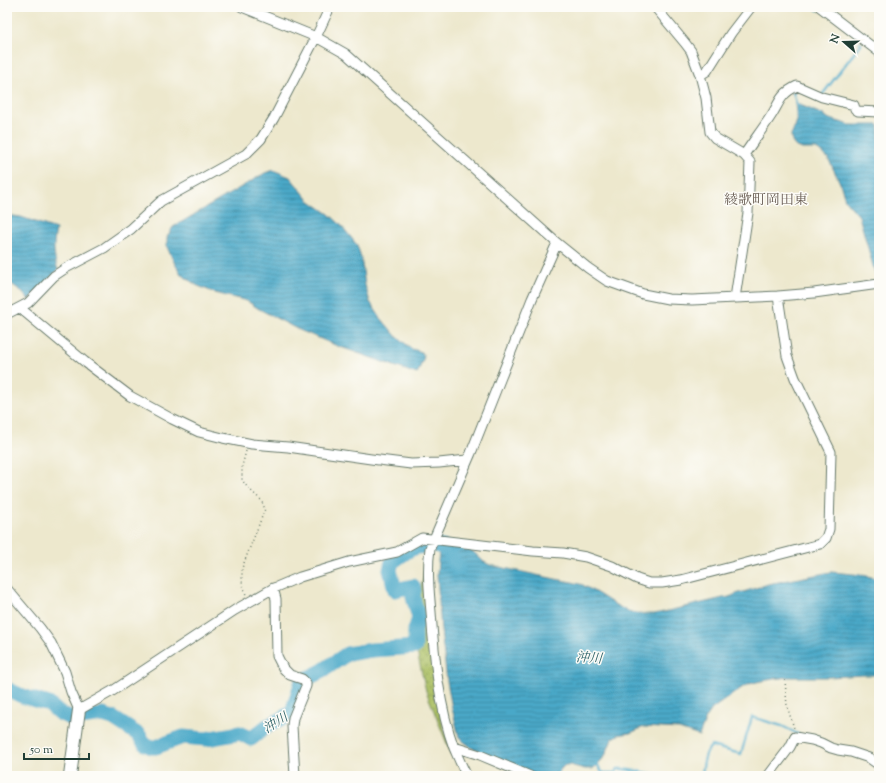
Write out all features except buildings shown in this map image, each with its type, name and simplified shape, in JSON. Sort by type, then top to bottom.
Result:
[{"type":"street","points":[[242,7],[316,37],[346,54],[557,243],[607,281],[643,294],[668,299],[692,300],[814,293],[879,284]]},
{"type":"street","points":[[7,314],[28,303],[54,276],[104,248],[131,228],[161,200],[246,154],[261,139],[267,129],[316,37],[330,7]]},
{"type":"street","points":[[655,7],[690,51],[700,75],[706,98],[710,132],[715,138],[744,155],[750,162],[748,213],[735,298]]},
{"type":"street","points":[[700,75],[707,72],[731,33],[751,7]]},
{"type":"street","points":[[820,7],[879,52]]},
{"type":"street","points":[[744,155],[770,118],[784,93],[797,86],[821,96],[854,105],[855,109],[858,111],[879,112]]},
{"type":"street","points":[[466,776],[454,747],[444,710],[438,676],[432,630],[429,585],[430,548],[532,299],[557,243]]},
{"type":"street","points":[[79,716],[114,690],[248,602],[274,588],[300,577],[349,562],[397,552],[422,538],[563,553],[586,557],[612,566],[637,579],[649,583],[662,583],[681,580],[820,544],[826,538],[830,529],[831,452],[795,378],[788,356],[778,296]]},
{"type":"street","points":[[20,308],[130,396],[199,432],[248,443],[411,464],[467,460]]},
{"type":"street","points":[[274,588],[276,599],[277,656],[283,668],[290,675],[304,681],[306,686],[293,718],[292,726],[295,776]]},
{"type":"street","points":[[7,589],[51,643],[65,672],[79,716],[70,776]]},
{"type":"street","points":[[768,776],[790,747],[795,737],[812,740],[831,748],[851,752],[869,758],[879,765]]},
{"type":"street","points":[[454,747],[480,754],[530,776]]},
{"type":"path","points":[[248,443],[242,466],[242,480],[261,500],[265,509],[242,568],[242,581],[248,602]]},
{"type":"path","points":[[784,680],[787,706],[795,732]]},
{"type":"green space","points":[[426,565],[440,714],[451,754],[426,691],[417,652],[417,630],[420,618],[416,604]]},
{"type":"water","points":[[795,104],[824,115],[824,117],[850,125],[879,125],[879,280],[877,280],[859,216],[845,200],[840,183],[829,160],[823,153],[816,149],[802,149],[795,146],[792,142],[791,135],[797,121]]},
{"type":"water","points":[[273,170],[290,177],[309,200],[329,214],[341,225],[357,245],[361,257],[365,285],[370,302],[396,336],[412,349],[422,352],[424,357],[417,374],[335,345],[297,329],[247,301],[215,293],[196,285],[181,274],[167,247],[167,237],[173,227],[265,173]]},
{"type":"water","points":[[7,215],[21,217],[56,229],[54,250],[58,270],[29,300],[20,290],[7,281]]},
{"type":"water","points":[[452,544],[467,546],[484,562],[490,565],[583,585],[625,610],[638,614],[655,614],[728,597],[768,584],[831,572],[863,575],[879,579],[879,675],[787,677],[752,683],[743,687],[712,709],[706,718],[699,736],[679,729],[644,727],[630,733],[618,735],[612,739],[606,754],[599,764],[592,769],[565,765],[559,773],[538,776],[472,748],[459,737],[447,681],[441,630],[437,574],[439,550],[451,551]]},
{"type":"waterway","points":[[813,7],[818,10]]},
{"type":"waterway","points":[[822,95],[861,44],[860,42]]},
{"type":"waterway","points":[[794,91],[797,106]]},
{"type":"waterway","name":"沖川","points":[[7,689],[22,696],[49,704],[59,713],[73,719],[103,715],[113,718],[139,735],[145,744],[152,747],[156,747],[183,737],[206,739],[240,733],[251,739],[267,726],[282,719],[292,712],[301,684],[308,678],[322,671],[347,654],[372,650],[415,647],[415,630],[419,618],[413,597],[413,586],[395,590],[390,570],[392,562],[409,550],[426,546]]},
{"type":"waterway","name":"沖川","points":[[438,546],[446,548],[458,569]]},
{"type":"waterway","points":[[702,776],[705,756],[711,746],[741,754],[752,717],[782,726],[798,734]]},
{"type":"waterway","points":[[596,762],[601,771],[604,773],[616,773]]},
{"type":"waterway","points":[[615,776],[618,769],[667,776]]},
{"type":"district","name":"綾歌町岡田東","points":[[766,199]]}]
